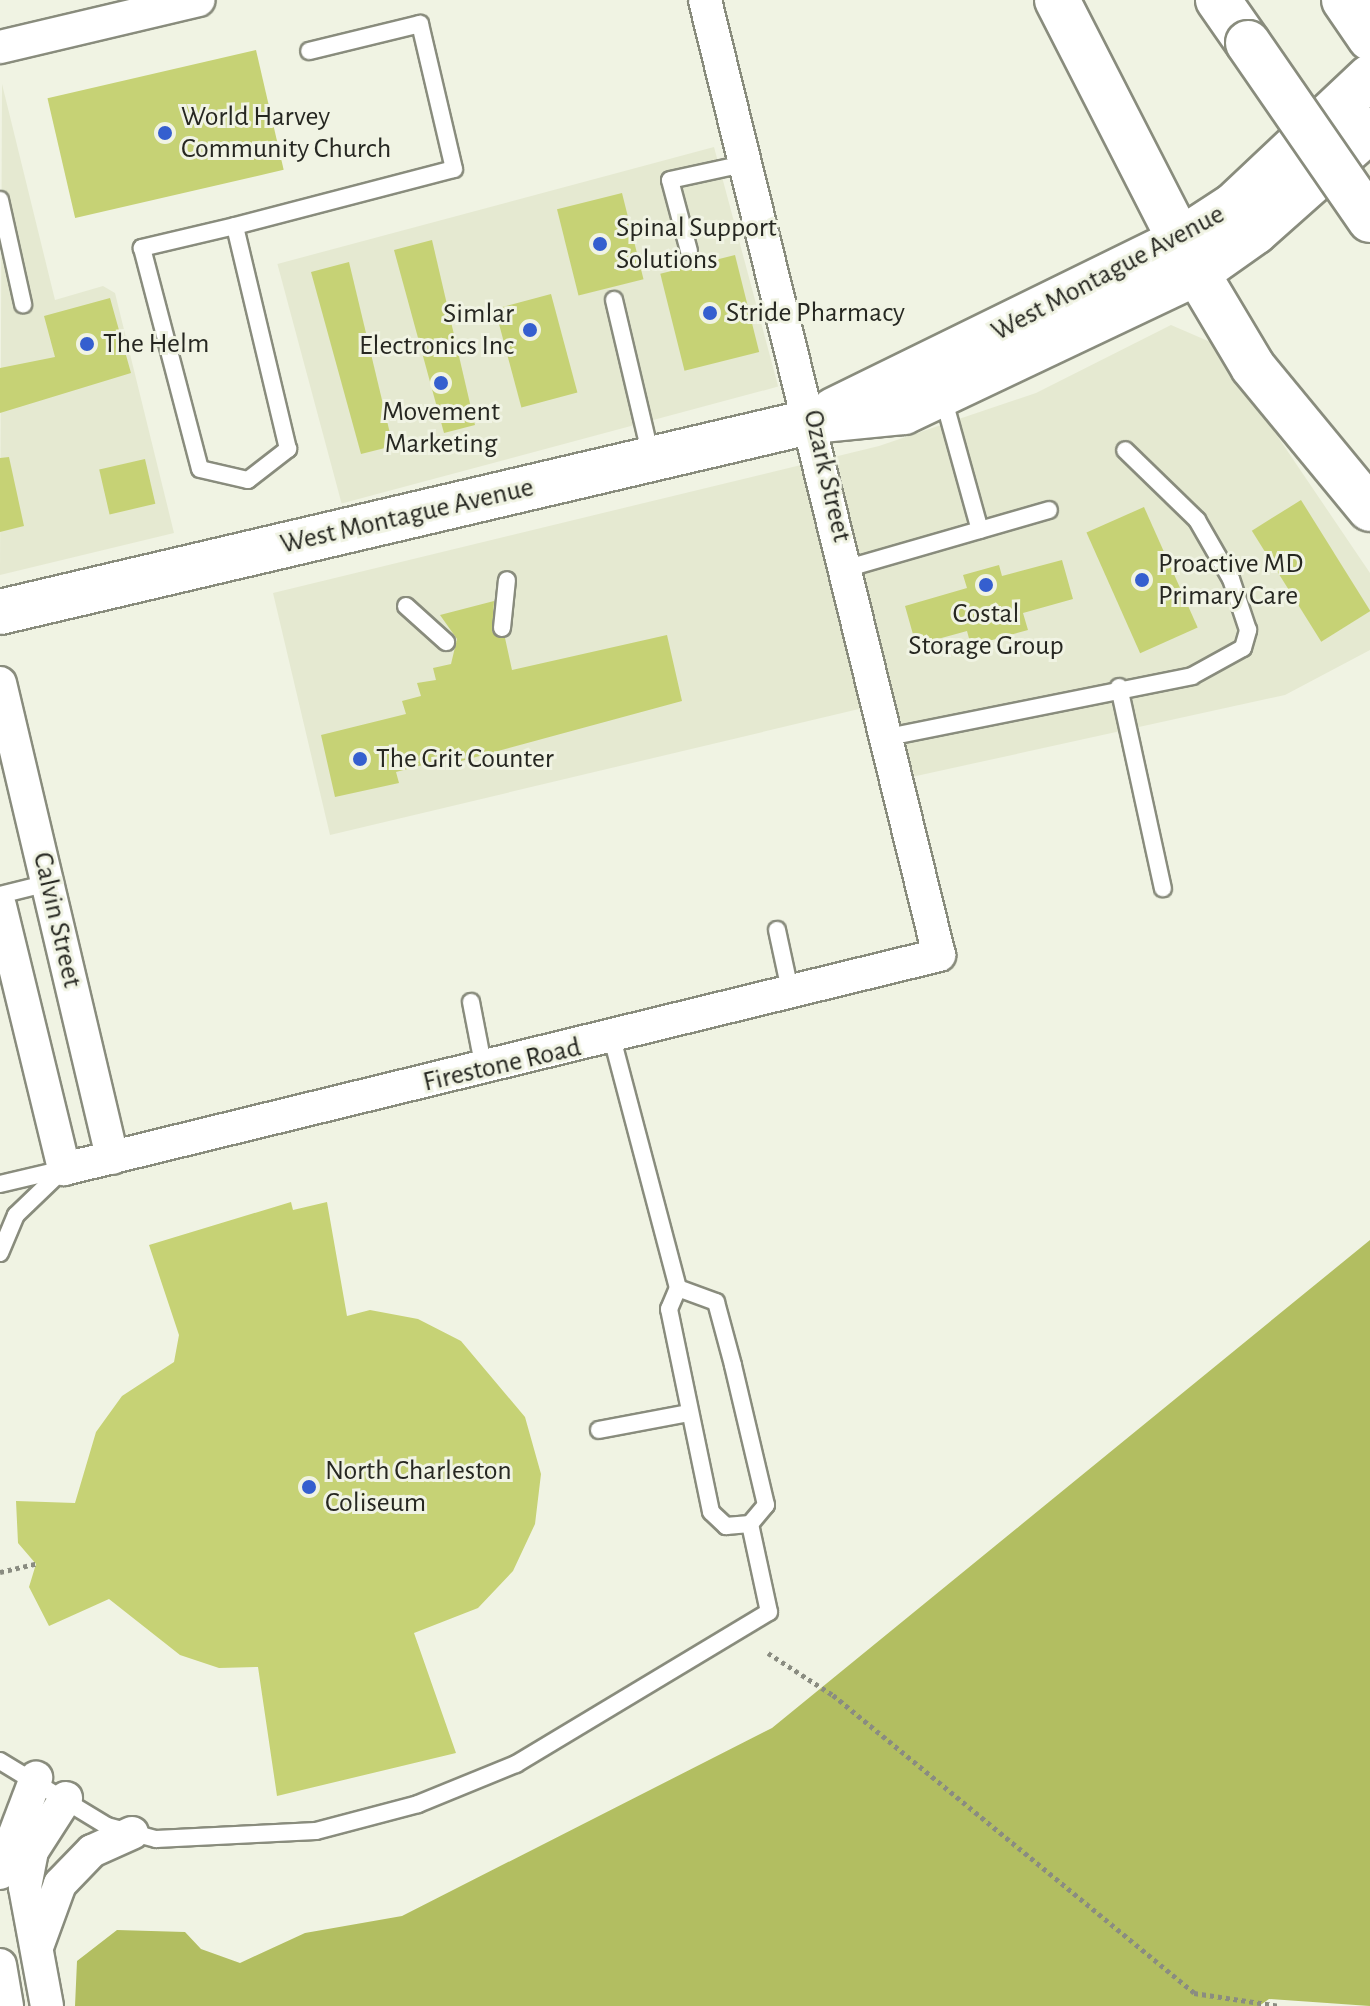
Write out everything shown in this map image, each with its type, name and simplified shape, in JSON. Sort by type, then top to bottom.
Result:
[{"type":"main road","points":[[1057,0],[1188,257],[1253,367],[1370,509]]},
{"type":"main road","points":[[1218,0],[1370,220]]},
{"type":"main road","points":[[1344,0],[1370,38]]},
{"type":"main road","name":"West Montague Avenue","points":[[0,612],[813,421],[904,412],[942,396],[1188,257],[1234,205],[1370,77]]},
{"type":"main road","name":"West Montague Avenue","points":[[813,421],[1188,257],[1255,232],[1370,130]]},
{"type":"street","points":[[0,47],[199,0]]},
{"type":"street","name":"Ozark Street","points":[[705,0],[813,421],[939,955]]},
{"type":"street","name":"Calvin Street","points":[[0,683],[112,1158]]},
{"type":"street","name":"Calvin Street","points":[[0,906],[64,1169]]},
{"type":"street","name":"Firestone Road","points":[[64,1169],[612,1039],[939,955]]},
{"type":"street","points":[[0,1873],[36,1778]]},
{"type":"street","points":[[46,1999],[25,1887],[32,1851],[66,1798]]},
{"type":"street","points":[[36,1954],[60,1884],[92,1851],[132,1833]]},
{"type":"lane","points":[[235,226],[288,449],[248,480],[200,469],[142,248],[454,169],[420,24],[309,51]]},
{"type":"lane","points":[[689,251],[670,180],[748,163]]},
{"type":"lane","points":[[0,200],[23,304]]},
{"type":"lane","points":[[614,300],[652,458]]},
{"type":"lane","points":[[942,396],[980,530]]},
{"type":"lane","points":[[888,737],[1119,687],[1192,676],[1232,659],[1248,630],[1231,579],[1197,520],[1125,450]]},
{"type":"lane","points":[[848,568],[1049,510]]},
{"type":"lane","points":[[502,628],[507,580]]},
{"type":"lane","points":[[406,606],[446,642]]},
{"type":"lane","points":[[1119,687],[1163,888]]},
{"type":"lane","points":[[0,895],[48,883]]},
{"type":"lane","points":[[777,930],[791,995]]},
{"type":"lane","points":[[471,1002],[484,1069]]},
{"type":"lane","points":[[612,1039],[678,1288],[669,1309],[711,1512],[726,1526],[750,1524],[766,1505],[716,1302],[678,1288]]},
{"type":"lane","points":[[0,1184],[64,1169]]},
{"type":"lane","points":[[0,1253],[16,1215],[64,1169]]},
{"type":"lane","points":[[599,1430],[689,1413]]},
{"type":"lane","points":[[0,1761],[36,1778],[107,1826],[132,1833],[237,1838],[316,1831],[418,1804],[516,1764],[769,1612],[750,1524]]},
{"type":"lane","points":[[3,1990],[46,1999]]},
{"type":"path","points":[[0,1572],[36,1564]]},
{"type":"path","points":[[768,1653],[833,1695],[1194,1993],[1280,2006]]},
{"type":"shaded area","points":[[2,84],[55,300],[103,286],[115,293],[174,533],[0,575]]},
{"type":"shaded area","points":[[714,147],[778,387],[342,504],[277,264]]},
{"type":"shaded area","points":[[1171,325],[1215,344],[1370,573],[1370,650],[1285,695],[898,780],[880,704],[330,835],[273,593],[879,446],[1036,393]]},
{"type":"green space","points":[[1370,1240],[1370,2006],[1269,1999],[1259,2006],[75,2006],[77,1961],[117,1930],[185,1932],[201,1949],[240,1963],[305,1933],[402,1916],[772,1728]]},
{"type":"building","name":"World Harvey Community Church","points":[[256,50],[284,170],[75,218],[47,98]]},
{"type":"building","name":"Spinal Support Solutions","points":[[622,193],[644,279],[579,296],[557,209]]},
{"type":"building","points":[[432,240],[475,425],[444,433],[394,250]]},
{"type":"building","name":"Stride Pharmacy","points":[[735,255],[759,352],[684,371],[660,274]]},
{"type":"building","points":[[349,262],[393,446],[361,454],[311,272]]},
{"type":"building","name":"Simlar Electronics Inc","points":[[551,294],[577,393],[521,408],[495,309]]},
{"type":"building","name":"The Helm","points":[[110,298],[131,373],[0,413],[0,368],[55,357],[44,316]]},
{"type":"building","points":[[9,457],[24,526],[0,532],[0,458]]},
{"type":"building","points":[[145,459],[155,504],[110,514],[99,470]]},
{"type":"building","points":[[1301,500],[1370,610],[1321,642],[1252,531]]},
{"type":"building","name":"Proactive MD Primary Care","points":[[1144,507],[1198,628],[1140,653],[1086,533]]},
{"type":"building","points":[[1062,560],[1073,599],[1023,613],[1028,630],[971,646],[967,631],[916,645],[905,606],[967,588],[963,575],[999,565],[1002,576]]},
{"type":"building","points":[[494,601],[492,632],[505,638],[512,670],[667,635],[682,701],[454,763],[453,757],[396,772],[399,783],[335,797],[321,735],[406,714],[402,701],[421,696],[417,683],[436,680],[433,668],[451,664],[457,639],[440,615]]},
{"type":"building","name":"North Charleston Coliseum","points":[[291,1202],[293,1210],[327,1202],[347,1316],[370,1310],[418,1319],[461,1341],[525,1417],[541,1474],[535,1524],[513,1571],[478,1608],[414,1633],[456,1753],[277,1796],[258,1667],[219,1668],[180,1655],[109,1599],[49,1626],[29,1587],[36,1564],[18,1543],[16,1501],[75,1503],[96,1432],[122,1396],[174,1362],[179,1335],[149,1245]]},
{"type":"place","name":"World Harvey Community Church","points":[[165,133]]},
{"type":"place","name":"Spinal Support Solutions","points":[[600,244]]},
{"type":"place","name":"Stride Pharmacy","points":[[710,313]]},
{"type":"place","name":"Simlar Electronics Inc","points":[[530,330]]},
{"type":"place","name":"The Helm","points":[[87,344]]},
{"type":"place","name":"Movement Marketing","points":[[441,383]]},
{"type":"place","name":"Proactive MD Primary Care","points":[[1142,580]]},
{"type":"place","name":"Costal Storage Group","points":[[986,585]]},
{"type":"place","name":"The Grit Counter","points":[[360,759]]},
{"type":"place","name":"North Charleston Coliseum","points":[[309,1487]]}]
